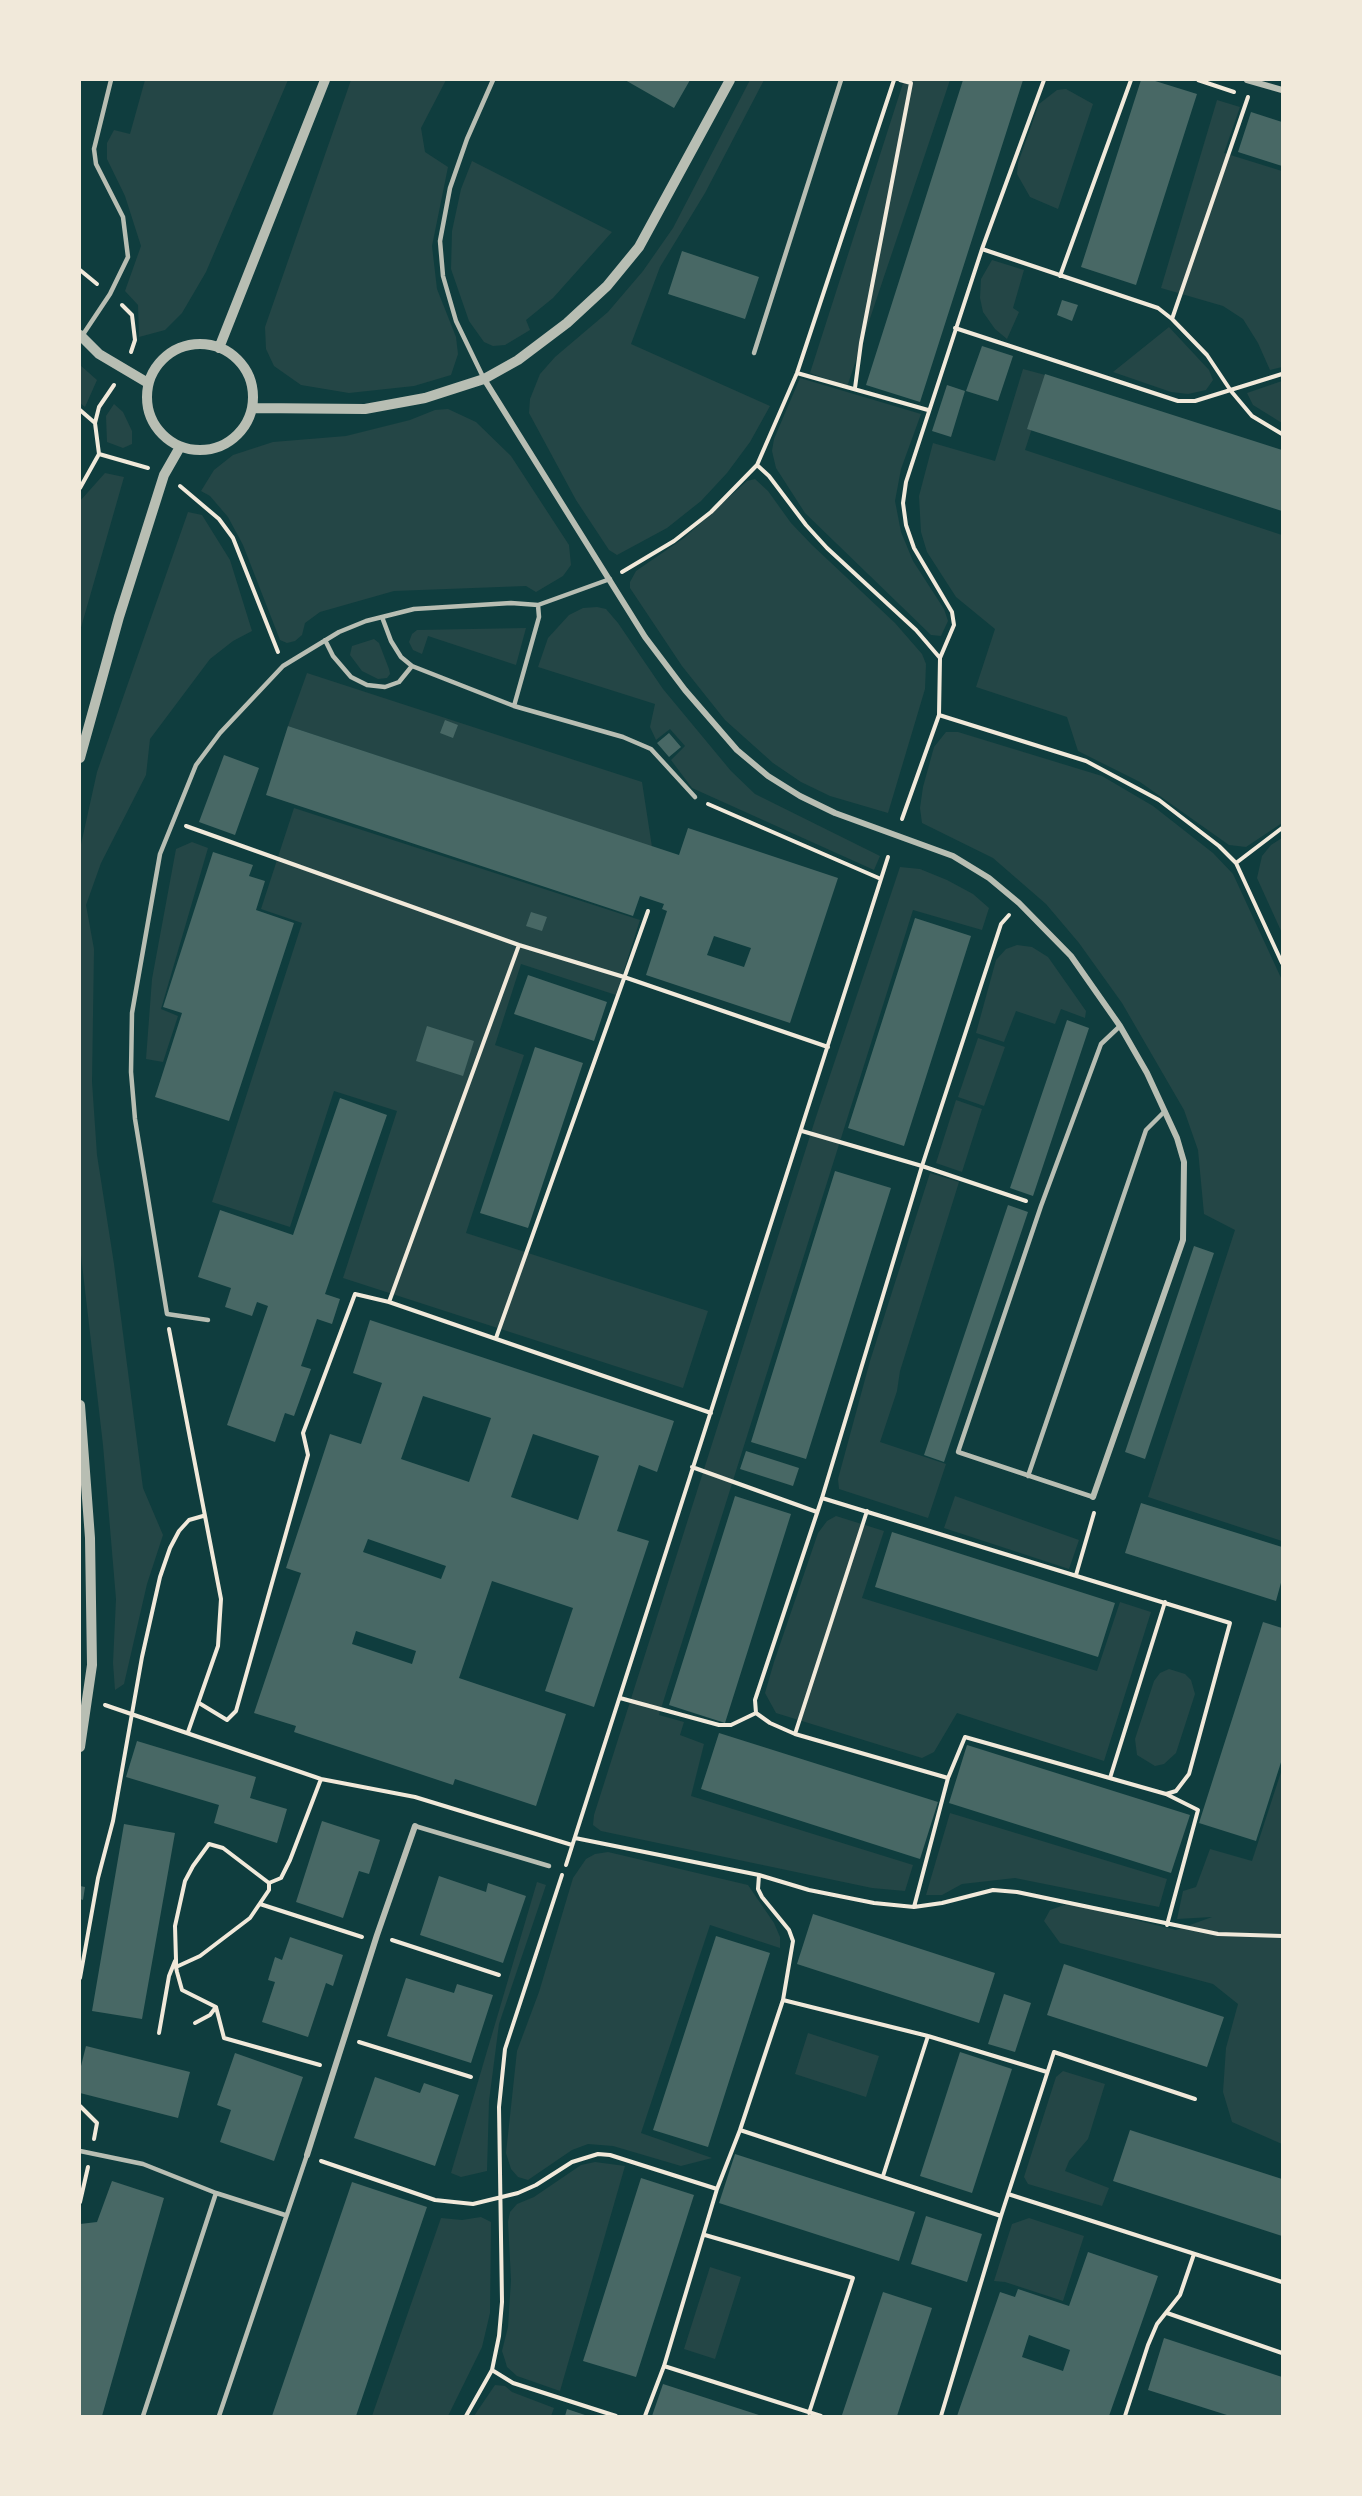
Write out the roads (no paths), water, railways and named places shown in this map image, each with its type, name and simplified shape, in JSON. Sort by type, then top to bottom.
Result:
[{"type":"street","points":[[219,348],[326,80]]},
{"type":"street","points":[[253,408],[366,409],[426,398],[484,379],[518,360],[567,323],[607,286],[639,247],[730,80]]},
{"type":"street","points":[[1247,80],[1282,90]]},
{"type":"street","points":[[81,335],[99,354],[148,383]]},
{"type":"street","points":[[201,344],[219,348],[236,358],[248,375],[253,408],[239,433],[222,446],[201,450],[180,447],[164,436],[152,421],[147,403],[148,383],[156,367],[176,350],[201,344]]},
{"type":"street","points":[[484,379],[645,637],[685,690],[737,750],[768,776],[800,796],[835,813],[953,856],[989,878],[1019,903],[1071,956],[1120,1026],[1166,1111],[1184,1162],[1183,1240],[1093,1497]]},
{"type":"street","points":[[80,758],[119,617],[164,475],[180,447]]},
{"type":"street","points":[[80,1405],[90,1538],[92,1665],[80,1747]]},
{"type":"street","points":[[307,2155],[377,1935],[415,1826]]},
{"type":"lane","points":[[81,335],[110,294],[128,257],[123,217],[96,164],[94,149],[111,80]]},
{"type":"lane","points":[[484,379],[456,321],[442,276],[440,241],[450,188],[467,139],[493,80]]},
{"type":"lane","points":[[754,353],[841,80]]},
{"type":"lane","points":[[208,1320],[166,1314],[135,1119],[131,1072],[132,1025],[142,942],[160,854],[171,821],[196,765],[220,732],[283,666],[325,640],[382,617],[414,609],[511,603],[538,604],[610,579]]},
{"type":"lane","points":[[514,705],[539,617],[538,604]]},
{"type":"lane","points":[[382,617],[391,641],[401,657],[412,666],[514,705],[623,737],[651,749],[695,797]]},
{"type":"lane","points":[[325,640],[333,656],[351,677],[367,685],[385,687],[399,682],[412,666]]},
{"type":"lane","points":[[1093,1497],[958,1452],[1041,1206],[1101,1044],[1120,1026]]},
{"type":"lane","points":[[1028,1476],[1146,1130],[1166,1111]]},
{"type":"lane","points":[[415,1826],[549,1866]]},
{"type":"lane","points":[[80,2151],[143,2164],[216,2193],[285,2215]]},
{"type":"lane","points":[[219,2416],[307,2155]]},
{"type":"lane","points":[[143,2416],[216,2193]]}]
